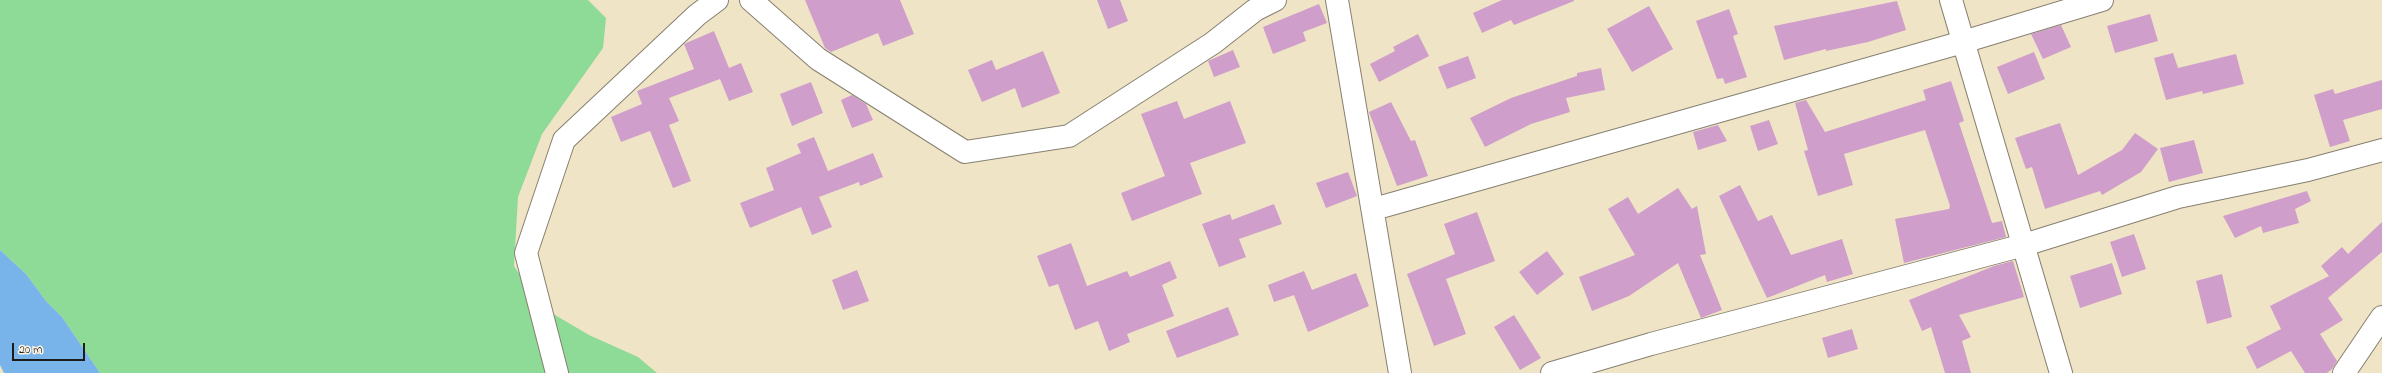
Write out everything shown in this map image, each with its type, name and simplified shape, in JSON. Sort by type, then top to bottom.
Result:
[{"type":"street","points":[[557,373],[526,253],[564,140],[697,15],[717,0]]},
{"type":"street","points":[[752,0],[818,59],[965,152],[1069,136],[1213,43],[1255,10],[1275,0]]},
{"type":"street","points":[[1337,0],[1374,209],[1400,373]]},
{"type":"street","points":[[1951,0],[2062,373]]},
{"type":"street","points":[[1374,209],[1963,42],[2102,0]]},
{"type":"street","points":[[1552,373],[1651,344],[2024,245],[2178,198],[2308,170],[2382,150]]},
{"type":"street","points":[[2344,373],[2382,317]]},
{"type":"green space","points":[[0,0],[588,0],[606,18],[603,48],[542,134],[518,197],[514,266],[531,292],[550,312],[589,335],[638,357],[657,373],[100,373],[62,317],[46,301],[26,274],[0,250]]},
{"type":"water","points":[[0,250],[26,274],[46,301],[62,317],[100,373],[4,373],[0,365]]},
{"type":"building","points":[[805,0],[900,0],[914,34],[883,46],[878,33],[831,52],[825,48]]},
{"type":"building","points":[[1097,0],[1120,0],[1128,21],[1108,29]]},
{"type":"building","points":[[1502,0],[1574,1],[1514,25],[1511,20],[1482,33],[1473,13]]},
{"type":"building","points":[[1897,1],[1906,30],[1868,42],[1826,51],[1826,49],[1784,60],[1774,26]]},
{"type":"building","points":[[1319,4],[1327,23],[1303,32],[1306,41],[1273,54],[1263,27]]},
{"type":"building","points":[[1649,6],[1673,49],[1632,72],[1607,29]]},
{"type":"building","points":[[1729,9],[1738,34],[1733,36],[1747,77],[1725,84],[1723,78],[1717,79],[1696,21]]},
{"type":"building","points":[[2150,14],[2158,41],[2115,53],[2107,26]]},
{"type":"building","points":[[2061,25],[2071,47],[2043,59],[2031,34]]},
{"type":"building","points":[[714,31],[729,68],[741,63],[753,92],[729,101],[720,79],[669,98],[679,121],[669,125],[691,181],[673,188],[650,131],[621,142],[611,117],[642,104],[637,91],[694,69],[684,44]]},
{"type":"building","points":[[1418,34],[1429,56],[1379,82],[1370,64],[1395,51],[1393,47]]},
{"type":"building","points":[[1233,50],[1240,67],[1214,77],[1208,61]]},
{"type":"building","points":[[1043,51],[1060,93],[1022,108],[1015,88],[982,102],[968,70],[992,60],[996,70]]},
{"type":"building","points":[[2034,52],[2045,79],[2008,94],[1997,67]]},
{"type":"building","points":[[2173,53],[2178,68],[2236,54],[2244,84],[2203,94],[2202,91],[2166,100],[2154,58]]},
{"type":"building","points":[[1468,56],[1476,78],[1447,89],[1438,67]]},
{"type":"building","points":[[1601,68],[1605,90],[1566,98],[1570,112],[1531,124],[1485,147],[1470,118],[1511,98],[1577,76],[1577,73]]},
{"type":"building","points":[[2382,80],[2382,109],[2343,120],[2350,141],[2330,147],[2314,95],[2333,89],[2335,94]]},
{"type":"building","points":[[1951,81],[1964,121],[1959,123],[1992,223],[2002,221],[2006,237],[1904,263],[1895,219],[1949,209],[1950,206],[1925,130],[1844,154],[1853,185],[1818,196],[1804,151],[1808,150],[1795,103],[1806,100],[1825,132],[1926,100],[1923,90]]},
{"type":"building","points":[[811,82],[823,113],[792,126],[780,94]]},
{"type":"building","points":[[852,95],[866,104],[873,120],[852,128],[841,100]]},
{"type":"building","points":[[1177,101],[1184,119],[1230,101],[1246,143],[1190,163],[1202,194],[1132,221],[1121,193],[1165,176],[1141,114]]},
{"type":"building","points":[[1391,102],[1411,141],[1415,140],[1428,176],[1397,186],[1369,112]]},
{"type":"building","points":[[1769,120],[1778,144],[1758,151],[1750,126]]},
{"type":"building","points":[[2060,123],[2078,175],[2122,150],[2135,133],[2158,149],[2141,172],[2102,195],[2100,191],[2045,209],[2032,167],[2026,169],[2015,138]]},
{"type":"building","points":[[1718,125],[1727,141],[1698,150],[1693,132]]},
{"type":"building","points":[[814,137],[828,171],[873,153],[883,177],[860,186],[859,182],[819,197],[832,227],[812,235],[801,207],[750,228],[740,203],[774,190],[766,168],[801,153],[797,144]]},
{"type":"building","points":[[2194,140],[2203,173],[2169,182],[2160,148]]},
{"type":"building","points":[[1348,172],[1357,196],[1326,208],[1316,183]]},
{"type":"building","points":[[1740,185],[1758,221],[1772,215],[1791,255],[1842,239],[1853,274],[1827,282],[1825,275],[1767,298],[1719,196]]},
{"type":"building","points":[[1678,188],[1692,209],[1697,206],[1706,254],[1700,255],[1722,310],[1701,318],[1678,263],[1629,296],[1592,311],[1579,277],[1635,255],[1608,209],[1628,197],[1638,214]]},
{"type":"building","points":[[2307,191],[2311,201],[2295,209],[2299,223],[2263,233],[2261,226],[2235,238],[2223,216]]},
{"type":"building","points":[[1274,204],[1282,224],[1239,239],[1246,257],[1219,267],[1202,224],[1230,214],[1232,220]]},
{"type":"building","points":[[1477,212],[1495,261],[1446,279],[1466,334],[1434,346],[1407,274],[1455,254],[1444,224]]},
{"type":"building","points":[[2382,222],[2382,252],[2328,298],[2343,320],[2320,334],[2337,361],[2332,369],[2327,373],[2305,373],[2291,351],[2257,369],[2246,347],[2281,329],[2270,306],[2329,276],[2321,266],[2342,247],[2348,254]]},
{"type":"building","points":[[2134,234],[2146,269],[2122,277],[2110,242]]},
{"type":"building","points":[[1071,243],[1087,286],[1127,271],[1130,277],[1170,261],[1177,278],[1162,285],[1174,316],[1127,334],[1130,342],[1109,351],[1098,321],[1075,330],[1058,284],[1049,287],[1037,256]]},
{"type":"building","points":[[1547,251],[1564,274],[1537,295],[1519,272]]},
{"type":"building","points":[[2013,261],[2024,297],[1959,315],[1971,337],[1962,341],[1971,373],[1945,373],[1931,327],[1922,331],[1909,300],[1994,266]]},
{"type":"building","points":[[2112,263],[2122,294],[2080,308],[2070,276]]},
{"type":"building","points":[[857,270],[869,301],[843,310],[832,280]]},
{"type":"building","points":[[1304,271],[1312,290],[1356,273],[1369,306],[1308,332],[1294,295],[1274,302],[1268,285]]},
{"type":"building","points":[[2222,274],[2232,317],[2207,324],[2196,281]]},
{"type":"building","points":[[1228,307],[1239,335],[1177,358],[1166,331]]},
{"type":"building","points":[[1514,315],[1541,358],[1520,370],[1494,327]]},
{"type":"building","points":[[1852,329],[1858,349],[1828,358],[1822,338]]}]
